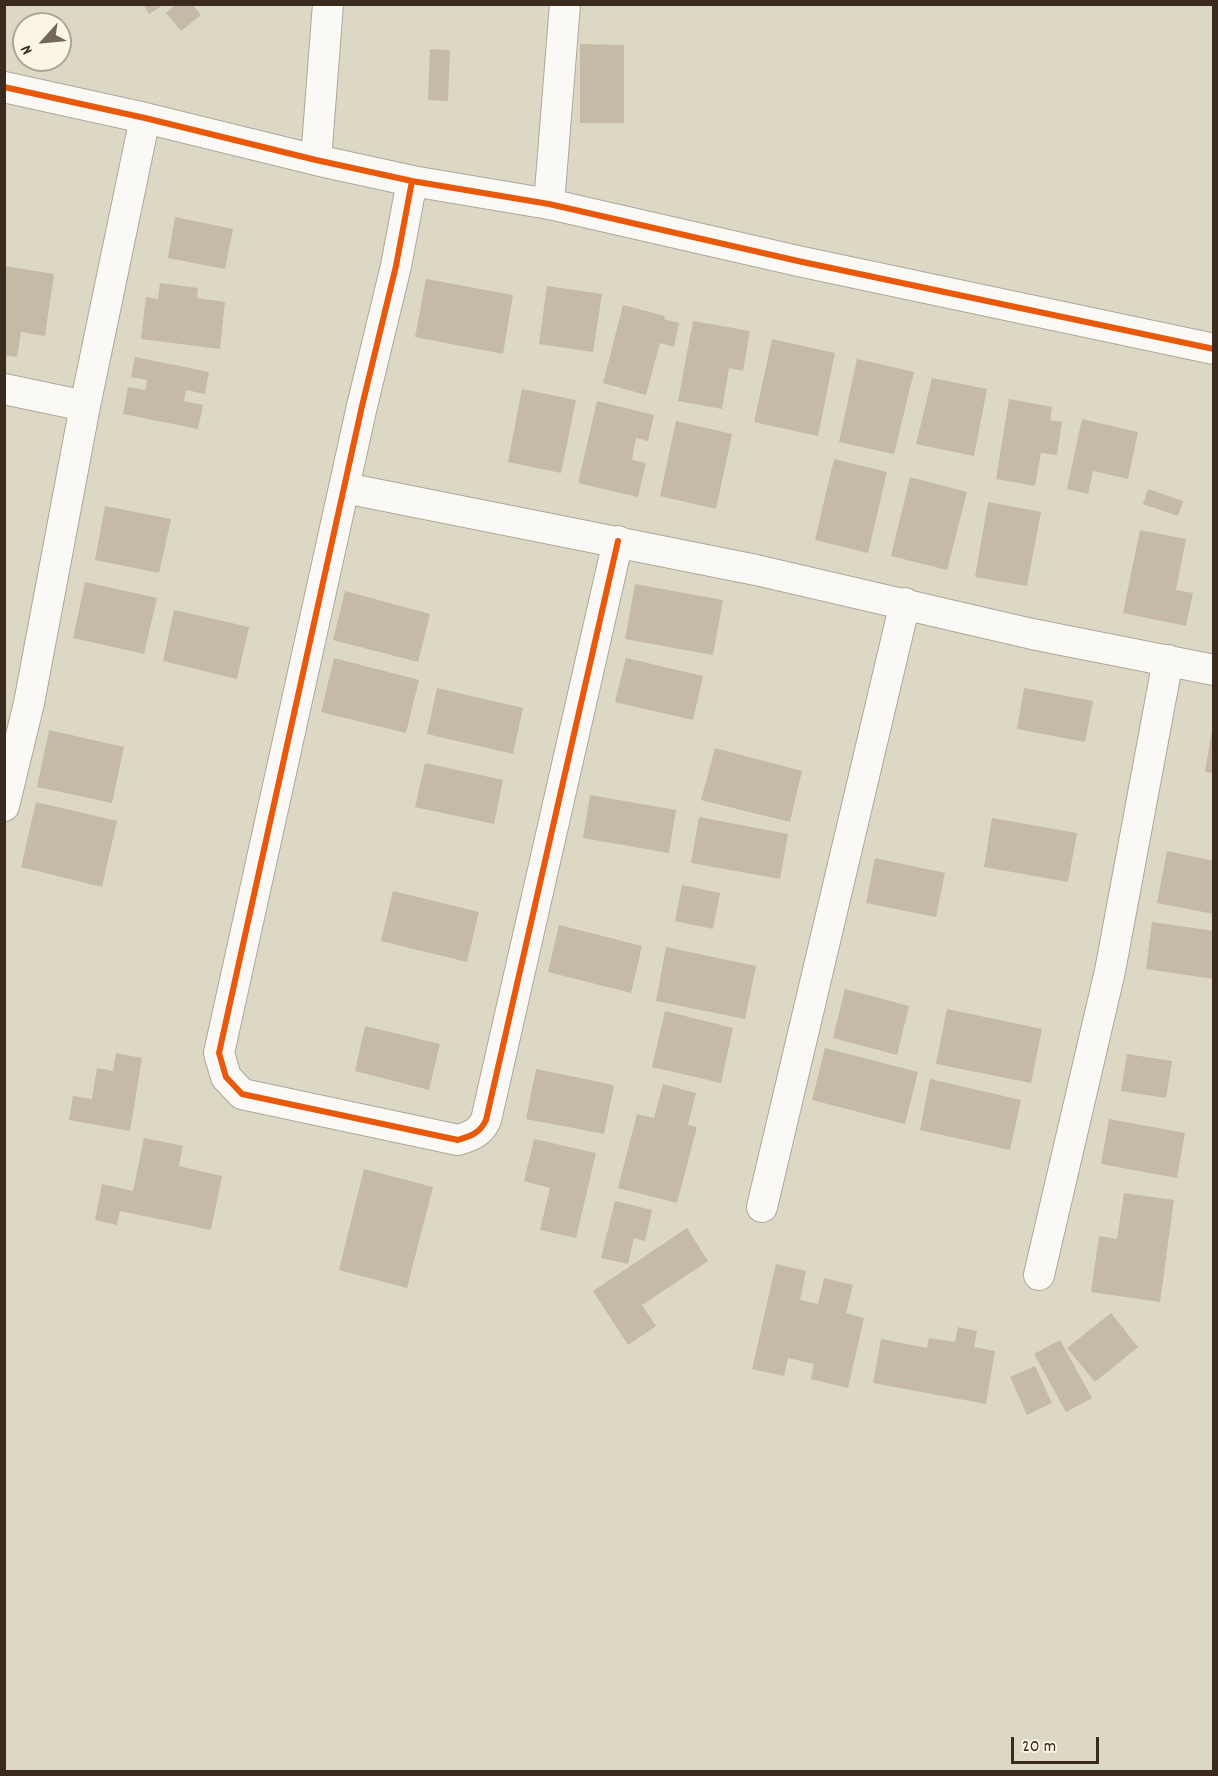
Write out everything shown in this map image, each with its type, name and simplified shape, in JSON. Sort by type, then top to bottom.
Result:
[{"type":"street","points":[[316,160],[328,4]]},
{"type":"street","points":[[549,204],[566,4]]},
{"type":"street","points":[[4,87],[412,181],[549,204],[798,261],[1214,349]]},
{"type":"street","points":[[4,806],[17,700],[85,406],[145,118]]},
{"type":"street","points":[[412,181],[396,266],[362,406],[219,1053],[226,1077],[242,1094],[458,1140],[475,1134],[486,1120],[618,541]]},
{"type":"street","points":[[4,389],[85,406]]},
{"type":"street","points":[[345,488],[618,541],[905,603],[1032,634],[1214,670]]},
{"type":"street","points":[[762,1207],[905,603]]},
{"type":"street","points":[[1039,1275],[1110,971],[1168,660]]},
{"type":"building","points":[[143,4],[165,4],[149,14]]},
{"type":"building","points":[[176,4],[192,4],[201,15],[181,31],[166,13]]},
{"type":"building","points":[[580,44],[624,45],[624,123],[580,123]]},
{"type":"building","points":[[430,49],[450,50],[448,101],[428,100]]},
{"type":"building","points":[[175,217],[233,229],[225,269],[168,258]]},
{"type":"building","points":[[4,266],[54,274],[45,336],[21,332],[17,357],[4,355]]},
{"type":"building","points":[[426,279],[513,295],[503,354],[415,337]]},
{"type":"building","points":[[160,283],[198,288],[197,298],[225,302],[220,349],[141,339],[146,297],[158,299]]},
{"type":"building","points":[[547,286],[602,294],[593,352],[539,344]]},
{"type":"building","points":[[623,305],[665,316],[664,319],[679,323],[674,347],[660,343],[646,395],[603,383]]},
{"type":"building","points":[[693,321],[750,331],[743,371],[729,368],[722,409],[678,401]]},
{"type":"building","points":[[772,339],[835,353],[818,436],[754,422]]},
{"type":"building","points":[[135,357],[209,372],[205,394],[186,390],[184,401],[203,405],[198,429],[123,414],[128,387],[145,390],[147,380],[131,377]]},
{"type":"building","points":[[857,359],[914,372],[894,454],[839,442]]},
{"type":"building","points":[[932,378],[987,389],[974,456],[916,444]]},
{"type":"building","points":[[522,389],[576,400],[561,473],[508,462]]},
{"type":"building","points":[[1009,399],[1052,407],[1050,420],[1062,422],[1057,455],[1041,453],[1035,486],[996,479]]},
{"type":"building","points":[[597,401],[654,415],[648,441],[636,438],[632,460],[646,463],[638,497],[578,483]]},
{"type":"building","points":[[1082,419],[1138,432],[1128,479],[1093,471],[1088,494],[1067,489]]},
{"type":"building","points":[[676,421],[732,434],[716,509],[660,496]]},
{"type":"building","points":[[834,459],[887,472],[868,553],[815,540]]},
{"type":"building","points":[[910,477],[967,492],[947,570],[891,556]]},
{"type":"building","points":[[1148,489],[1183,501],[1178,516],[1143,504]]},
{"type":"building","points":[[988,502],[1041,512],[1027,586],[975,577]]},
{"type":"building","points":[[105,506],[171,519],[159,573],[95,560]]},
{"type":"building","points":[[1140,530],[1186,539],[1176,590],[1193,593],[1186,626],[1123,613]]},
{"type":"building","points":[[85,582],[157,598],[144,654],[73,638]]},
{"type":"building","points":[[635,584],[723,600],[713,655],[625,639]]},
{"type":"building","points":[[345,591],[430,614],[418,662],[333,640]]},
{"type":"building","points":[[174,610],[249,627],[237,679],[163,661]]},
{"type":"building","points":[[334,658],[419,680],[406,733],[321,712]]},
{"type":"building","points":[[626,658],[703,676],[693,720],[615,702]]},
{"type":"building","points":[[437,688],[523,708],[513,754],[427,734]]},
{"type":"building","points":[[1024,688],[1093,701],[1085,742],[1017,729]]},
{"type":"building","points":[[49,730],[124,747],[112,803],[37,787]]},
{"type":"building","points":[[1212,730],[1214,730],[1214,773],[1205,772]]},
{"type":"building","points":[[715,748],[802,771],[790,822],[701,800]]},
{"type":"building","points":[[425,763],[503,780],[494,824],[415,807]]},
{"type":"building","points":[[590,795],[676,810],[669,853],[583,838]]},
{"type":"building","points":[[36,802],[117,821],[102,887],[21,867]]},
{"type":"building","points":[[699,817],[788,834],[780,879],[691,863]]},
{"type":"building","points":[[992,818],[1077,833],[1068,882],[984,867]]},
{"type":"building","points":[[1167,851],[1214,861],[1214,914],[1157,903]]},
{"type":"building","points":[[875,858],[945,873],[936,917],[866,903]]},
{"type":"building","points":[[682,885],[720,893],[713,929],[675,921]]},
{"type":"building","points":[[393,891],[479,912],[467,962],[381,941]]},
{"type":"building","points":[[1152,922],[1214,931],[1214,979],[1146,969]]},
{"type":"building","points":[[559,925],[642,946],[631,993],[548,972]]},
{"type":"building","points":[[666,947],[756,966],[745,1019],[656,1001]]},
{"type":"building","points":[[845,989],[909,1006],[897,1055],[833,1038]]},
{"type":"building","points":[[947,1009],[1042,1029],[1031,1083],[936,1064]]},
{"type":"building","points":[[665,1011],[733,1028],[721,1083],[652,1067]]},
{"type":"building","points":[[365,1026],[440,1044],[429,1090],[355,1071]]},
{"type":"building","points":[[825,1048],[918,1072],[905,1124],[812,1100]]},
{"type":"building","points":[[116,1053],[142,1058],[130,1131],[69,1120],[73,1096],[92,1099],[97,1068],[113,1071]]},
{"type":"building","points":[[1127,1054],[1172,1061],[1166,1098],[1121,1091]]},
{"type":"building","points":[[536,1069],[614,1085],[604,1134],[526,1119]]},
{"type":"building","points":[[930,1079],[1021,1100],[1010,1150],[920,1130]]},
{"type":"building","points":[[663,1084],[696,1093],[688,1125],[697,1127],[677,1203],[618,1188],[637,1114],[654,1118]]},
{"type":"building","points":[[1109,1119],[1185,1133],[1177,1178],[1101,1164]]},
{"type":"building","points":[[144,1138],[183,1146],[179,1166],[222,1176],[211,1230],[120,1211],[117,1225],[95,1220],[102,1184],[133,1191]]},
{"type":"building","points":[[534,1139],[596,1153],[576,1238],[540,1230],[550,1188],[524,1181]]},
{"type":"building","points":[[364,1169],[433,1187],[407,1288],[339,1270]]},
{"type":"building","points":[[1124,1193],[1174,1200],[1160,1302],[1091,1292],[1099,1236],[1117,1239]]},
{"type":"building","points":[[615,1201],[652,1210],[645,1241],[634,1238],[628,1264],[601,1258]]},
{"type":"building","points":[[687,1228],[708,1261],[642,1305],[656,1326],[628,1345],[593,1291]]},
{"type":"building","points":[[776,1264],[806,1271],[800,1300],[818,1304],[824,1278],[853,1285],[846,1313],[864,1318],[848,1388],[811,1379],[814,1364],[788,1358],[784,1376],[752,1369]]},
{"type":"building","points":[[1111,1313],[1138,1347],[1095,1382],[1067,1348]]},
{"type":"building","points":[[958,1327],[977,1331],[974,1347],[995,1351],[986,1404],[873,1383],[881,1339],[927,1348],[929,1338],[955,1342]]},
{"type":"building","points":[[1060,1340],[1092,1398],[1066,1412],[1034,1354]]},
{"type":"building","points":[[1035,1366],[1052,1403],[1027,1415],[1010,1377]]},
{"type":"cycle path","points":[[4,87],[412,181],[549,204],[798,261],[1214,349]]},
{"type":"cycle path","points":[[412,181],[396,266],[362,406],[219,1053],[226,1077],[242,1094],[458,1140],[475,1133],[484,1124],[618,541]]}]
